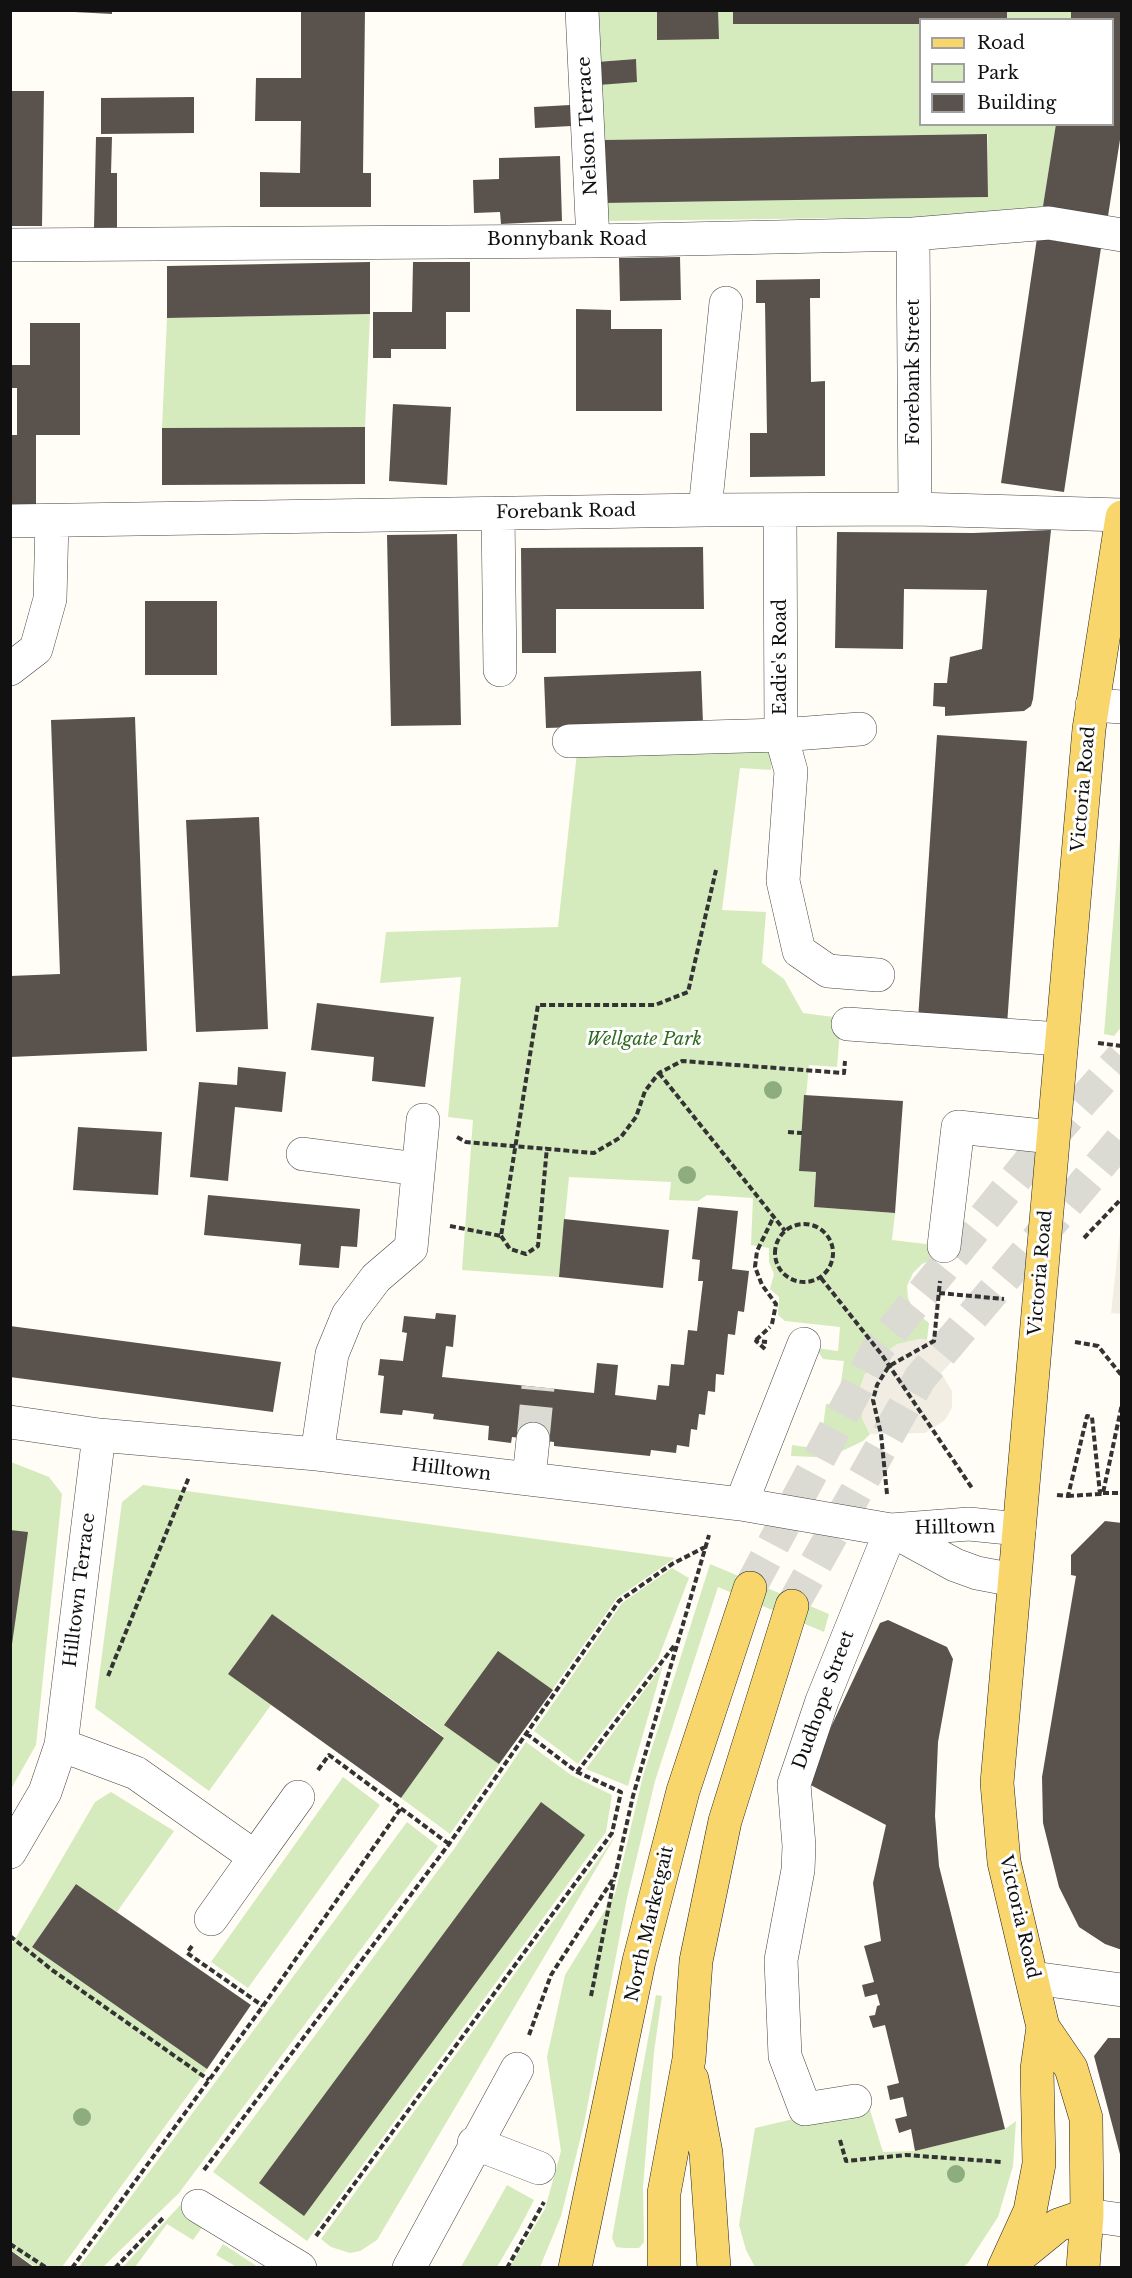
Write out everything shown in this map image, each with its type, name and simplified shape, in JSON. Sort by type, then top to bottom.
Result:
[{"type":"main road","name":"Victoria Road","points":[[1005,2268],[1030,2211],[1039,2164],[1037,2069],[1043,2027],[1004,1862],[997,1783],[1060,1040],[1107,706],[1122,516]]},
{"type":"main road","name":"North Marketgait","points":[[575,2268],[639,1961],[680,1803],[750,1588]]},
{"type":"main road","points":[[664,2268],[664,2193],[689,2059],[696,1961],[724,1821],[792,1606]]},
{"type":"main road","name":"Victoria Road","points":[[1043,2027],[1071,2068],[1086,2118],[1088,2215],[1083,2268]]},
{"type":"main road","points":[[689,2059],[706,2153],[714,2268]]},
{"type":"main road","points":[[1005,2268],[1058,2225],[1088,2215]]},
{"type":"street","name":"Nelson Terrace","points":[[582,10],[593,241]]},
{"type":"street","name":"Bonnybank Road","points":[[10,245],[593,241],[913,234],[1049,223],[1122,235]]},
{"type":"street","name":"Forebank Street","points":[[913,234],[915,509]]},
{"type":"street","points":[[705,510],[726,303]]},
{"type":"street","name":"Forebank Road","points":[[10,521],[915,509],[1122,516]]},
{"type":"street","name":"Eadie's Road","points":[[569,741],[782,735],[780,510]]},
{"type":"street","points":[[498,513],[500,670]]},
{"type":"street","points":[[10,669],[36,649],[50,599],[52,521]]},
{"type":"street","points":[[860,729],[782,735],[791,771],[783,881],[799,951],[828,971],[878,975]]},
{"type":"street","points":[[848,1024],[1060,1040]]},
{"type":"street","points":[[317,1454],[332,1354],[348,1315],[376,1278],[411,1248],[423,1120]]},
{"type":"street","points":[[942,1260],[958,1127],[1052,1137]]},
{"type":"street","points":[[303,1154],[418,1169]]},
{"type":"street","points":[[728,1502],[804,1344]]},
{"type":"street","name":"Hilltown","points":[[10,1422],[99,1435],[317,1454],[728,1502],[891,1530],[969,1524],[1019,1529]]},
{"type":"street","name":"Hilltown Terrace","points":[[10,1852],[45,1792],[61,1745],[99,1435]]},
{"type":"street","points":[[529,1479],[533,1439]]},
{"type":"street","name":"Hilltown","points":[[891,1530],[955,1565],[977,1573],[1014,1580]]},
{"type":"street","name":"Dudhope Street","points":[[843,2102],[805,2109],[785,2056],[781,1960],[798,1870],[800,1846],[794,1784],[822,1701],[891,1530]]},
{"type":"street","points":[[61,1745],[136,1773],[255,1857]]},
{"type":"street","points":[[211,1919],[298,1797]]},
{"type":"street","points":[[1033,1978],[1122,1990]]},
{"type":"street","points":[[409,2268],[474,2143],[517,2069]]},
{"type":"street","points":[[474,2143],[543,2182]]},
{"type":"street","points":[[188,2199],[297,2266]]},
{"type":"street","points":[[1088,2215],[1122,2220]]},
{"type":"path","points":[[501,1236],[538,1005],[655,1005],[688,992],[716,870]]},
{"type":"path","points":[[466,1142],[516,1144],[594,1153],[621,1137],[636,1117],[645,1091],[659,1073],[682,1061],[844,1073]]},
{"type":"path","points":[[659,1073],[785,1231]]},
{"type":"path","points":[[788,1132],[802,1133]]},
{"type":"path","points":[[462,1228],[501,1236],[510,1249],[526,1254],[538,1246],[547,1148]]},
{"type":"path","points":[[1084,1238],[1122,1198]]},
{"type":"path","points":[[802,1224],[812,1225],[827,1235],[834,1253],[828,1271],[821,1278],[802,1282],[792,1280],[778,1267],[775,1248],[785,1231],[802,1224]]},
{"type":"path","points":[[891,1530],[881,1434],[873,1400],[877,1385],[890,1366],[934,1341],[942,1260]]},
{"type":"path","points":[[821,1278],[890,1366],[972,1485],[969,1524]]},
{"type":"path","points":[[939,1293],[975,1296]]},
{"type":"path","points":[[756,1341],[771,1325]]},
{"type":"path","points":[[1075,1342],[1098,1346],[1122,1376]]},
{"type":"path","points":[[1102,1493],[1122,1404]]},
{"type":"path","points":[[1068,1496],[1087,1416],[1092,1417],[1102,1493]]},
{"type":"path","points":[[104,1686],[188,1484],[194,1443]]},
{"type":"path","points":[[1022,1492],[1068,1496],[1122,1492]]},
{"type":"path","points":[[591,2001],[633,1796],[676,1643],[708,1546],[728,1502]]},
{"type":"path","points":[[115,2268],[188,2199],[449,1845],[619,1601],[672,1564],[708,1546]]},
{"type":"path","points":[[577,1772],[676,1643]]},
{"type":"path","points":[[297,2266],[612,1833],[621,1792],[577,1772],[526,1734]]},
{"type":"path","points":[[351,1772],[449,1845]]},
{"type":"path","points":[[72,2268],[263,2006],[401,1808]]},
{"type":"path","points":[[517,2069],[551,1975],[615,1876]]},
{"type":"path","points":[[10,1936],[51,1970],[209,2080]]},
{"type":"path","points":[[187,1953],[263,2006]]},
{"type":"path","points":[[843,2102],[846,2161],[906,2155],[1005,2163],[1006,2153]]},
{"type":"path","points":[[507,2268],[542,2208],[543,2182]]},
{"type":"path","points":[[10,2244],[47,2268]]},
{"type":"green space","points":[[595,11],[1071,11],[1071,18],[919,18],[919,126],[1056,126],[1043,206],[1015,216],[605,221],[604,203],[988,197],[988,134],[603,140],[599,85],[637,81],[636,59],[597,62]]},
{"type":"green space","points":[[370,314],[365,427],[162,428],[167,318]]},
{"type":"green space","name":"Wellgate Park","points":[[728,748],[772,753],[771,770],[740,768],[722,910],[766,912],[762,963],[784,979],[803,1013],[841,1018],[837,1067],[809,1065],[799,1171],[816,1172],[814,1207],[895,1213],[892,1240],[934,1245],[933,1259],[922,1264],[913,1273],[907,1286],[908,1298],[914,1311],[929,1323],[927,1340],[919,1339],[865,1374],[858,1394],[863,1420],[870,1434],[863,1441],[838,1453],[815,1457],[791,1456],[792,1445],[820,1449],[826,1404],[838,1404],[844,1361],[823,1359],[816,1348],[838,1351],[840,1327],[785,1321],[778,1315],[779,1297],[770,1289],[774,1274],[769,1262],[769,1248],[751,1245],[753,1198],[707,1195],[698,1201],[669,1200],[671,1182],[569,1177],[559,1277],[462,1270],[473,1120],[448,1117],[461,977],[380,983],[386,932],[558,927],[577,752]]},
{"type":"green space","points":[[1121,825],[1122,1026],[1114,1036],[1104,1034]]},
{"type":"green space","points":[[11,1462],[49,1477],[62,1494],[36,1745],[11,1789]]},
{"type":"green space","points":[[143,1485],[675,1558],[617,1598],[450,1834],[401,1798],[444,1737],[272,1614],[229,1674],[271,1705],[209,1791],[95,1708],[122,1502]]},
{"type":"green space","points":[[710,1564],[829,1614],[824,1632],[718,1587],[655,1781],[627,1898],[584,2124],[561,2216],[540,2267],[509,2268],[545,2209],[561,2151],[547,2057],[565,1975],[615,1894],[643,1776]]},
{"type":"green space","points":[[672,1568],[689,1578],[658,1659],[578,1764],[534,1731],[622,1603]]},
{"type":"green space","points":[[663,1665],[628,1786],[586,1769]]},
{"type":"green space","points":[[526,1742],[571,1775],[612,1795],[606,1832],[307,2241],[213,2172],[454,1849]]},
{"type":"green space","points":[[343,1777],[380,1805],[248,1988],[211,1962]]},
{"type":"green space","points":[[111,1792],[174,1831],[117,1912],[76,1884],[32,1947],[207,2069],[62,2267],[35,2267],[11,2250],[10,1948],[95,1802]]},
{"type":"green space","points":[[407,1822],[438,1846],[179,2193],[103,2267],[79,2267]]},
{"type":"green space","points":[[616,1835],[377,2240],[360,2251],[350,2253],[331,2247],[321,2239]]},
{"type":"green space","points":[[656,1995],[662,1996],[654,2052],[643,2187],[644,2242],[639,2248],[616,2247],[612,2238]]},
{"type":"green space","points":[[870,2110],[883,2152],[915,2151],[1005,2129],[1016,2121],[1013,2166],[998,2217],[968,2263],[963,2267],[755,2267],[746,2250],[739,2225],[755,2128],[819,2113]]},
{"type":"green space","points":[[507,2185],[534,2200],[518,2231],[497,2267],[461,2267]]},
{"type":"green space","points":[[183,2202],[209,2218],[193,2240],[167,2224],[135,2267],[122,2268]]},
{"type":"green space","points":[[223,2244],[258,2267],[237,2267],[216,2255]]},
{"type":"shaded area","points":[[1121,1223],[1121,1314],[1111,1313]]},
{"type":"shaded area","points":[[919,1339],[944,1343],[959,1354],[941,1373],[952,1391],[952,1408],[945,1420],[925,1433],[870,1434],[863,1420],[858,1394],[865,1374],[882,1355],[897,1344]]},
{"type":"building","points":[[36,10],[112,10],[112,14]]},
{"type":"building","points":[[301,10],[365,10],[363,173],[371,173],[371,207],[260,207],[260,172],[300,173],[301,121],[255,121],[256,78],[301,78]]},
{"type":"building","points":[[657,10],[718,10],[719,39],[657,40]]},
{"type":"building","points":[[733,10],[1007,10],[1007,18],[919,18],[919,24],[733,24]]},
{"type":"building","points":[[1071,10],[1122,10],[1122,127],[1108,216],[1043,206],[1056,126],[1114,126],[1114,18],[1071,18]]},
{"type":"building","points":[[636,59],[637,82],[599,85],[597,62]]},
{"type":"building","points":[[10,91],[44,91],[42,226],[10,226]]},
{"type":"building","points":[[194,97],[194,133],[101,134],[101,98]]},
{"type":"building","points":[[570,105],[571,126],[535,128],[534,107]]},
{"type":"building","points":[[987,134],[988,197],[604,203],[603,140]]},
{"type":"building","points":[[96,137],[112,137],[111,173],[117,173],[117,228],[94,228]]},
{"type":"building","points":[[560,156],[562,221],[501,224],[500,212],[474,213],[473,180],[499,179],[499,158]]},
{"type":"building","points":[[1037,238],[1101,248],[1064,492],[1001,483]]},
{"type":"building","points":[[680,257],[681,300],[620,301],[619,258]]},
{"type":"building","points":[[370,262],[370,314],[167,318],[167,266]]},
{"type":"building","points":[[413,262],[470,262],[470,312],[446,312],[446,349],[391,349],[391,358],[373,358],[373,312],[412,312]]},
{"type":"building","points":[[820,279],[820,298],[810,298],[811,382],[825,381],[825,476],[750,477],[750,433],[767,433],[765,303],[756,303],[756,280]]},
{"type":"building","points":[[576,309],[611,310],[611,329],[662,329],[662,411],[576,411]]},
{"type":"building","points":[[30,323],[80,323],[80,435],[36,435],[36,505],[10,506],[10,435],[17,435],[17,388],[10,388],[10,365],[30,365]]},
{"type":"building","points":[[393,404],[451,407],[447,485],[389,481]]},
{"type":"building","points":[[365,427],[365,484],[162,485],[162,428]]},
{"type":"building","points":[[1051,530],[1033,699],[1031,706],[1024,711],[945,716],[945,707],[933,706],[934,683],[947,683],[950,657],[982,649],[987,590],[904,589],[903,649],[835,648],[837,532],[973,533]]},
{"type":"building","points":[[457,534],[461,725],[391,726],[387,535]]},
{"type":"building","points":[[703,547],[704,609],[556,609],[556,653],[522,653],[521,548]]},
{"type":"building","points":[[145,601],[217,601],[217,675],[145,675]]},
{"type":"building","points":[[701,671],[703,723],[546,728],[544,677]]},
{"type":"building","points":[[135,717],[147,1051],[10,1057],[10,976],[60,974],[51,720]]},
{"type":"building","points":[[937,735],[1027,741],[1007,1025],[918,1020]]},
{"type":"building","points":[[259,817],[268,1029],[196,1032],[186,820]]},
{"type":"building","points":[[317,1003],[434,1017],[425,1087],[372,1081],[374,1057],[311,1050]]},
{"type":"building","points":[[238,1067],[286,1072],[282,1112],[235,1107],[228,1181],[190,1177],[199,1082],[237,1085]]},
{"type":"building","points":[[804,1095],[903,1101],[895,1213],[814,1207],[816,1172],[799,1171]]},
{"type":"building","points":[[78,1127],[162,1132],[158,1195],[73,1190]]},
{"type":"building","points":[[208,1195],[360,1209],[357,1247],[341,1246],[339,1268],[299,1265],[301,1244],[204,1235]]},
{"type":"building","points":[[698,1207],[738,1211],[732,1269],[749,1271],[744,1312],[738,1311],[735,1335],[728,1334],[724,1375],[716,1374],[715,1392],[708,1391],[705,1415],[699,1414],[697,1430],[691,1429],[689,1447],[677,1445],[676,1453],[651,1450],[650,1456],[554,1446],[554,1442],[512,1437],[511,1443],[488,1440],[489,1426],[433,1419],[434,1414],[403,1410],[402,1415],[380,1413],[384,1376],[378,1375],[380,1359],[403,1361],[407,1333],[402,1332],[404,1316],[435,1319],[436,1313],[456,1315],[453,1347],[446,1346],[442,1377],[594,1393],[597,1363],[618,1365],[615,1395],[656,1400],[658,1385],[669,1386],[671,1364],[684,1365],[688,1330],[697,1331],[703,1281],[698,1281],[700,1260],[692,1259]]},
{"type":"building","points":[[564,1219],[669,1230],[663,1288],[559,1277]]},
{"type":"building","points":[[10,1326],[281,1362],[273,1412],[10,1377]]},
{"type":"building","points":[[1105,1521],[1122,1523],[1122,1950],[1105,1944],[1079,1927],[1059,1887],[1043,1823],[1042,1777],[1076,1576],[1071,1575],[1071,1555]]},
{"type":"building","points":[[10,1530],[28,1532],[12,1644],[10,1644]]},
{"type":"building","points":[[272,1614],[444,1738],[401,1798],[228,1674]]},
{"type":"building","points":[[888,1620],[947,1647],[953,1659],[938,1742],[935,1816],[939,1866],[1005,2129],[915,2151],[911,2129],[899,2133],[895,2119],[907,2116],[903,2097],[890,2100],[887,2086],[899,2083],[885,2025],[873,2028],[869,2016],[875,2015],[877,2006],[880,2005],[877,1994],[865,1997],[862,1985],[874,1982],[864,1946],[881,1941],[873,1883],[886,1825],[805,1782],[880,1623]]},
{"type":"building","points":[[498,1651],[553,1690],[499,1764],[444,1725]]},
{"type":"building","points":[[541,1802],[585,1835],[304,2216],[259,2183]]},
{"type":"building","points":[[76,1884],[251,2005],[207,2069],[32,1947]]},
{"type":"building","points":[[1108,2038],[1122,2038],[1121,2158],[1094,2056]]},
{"type":"building","points":[[10,2250],[35,2268],[10,2268]]},
{"type":"tunnel","points":[[750,1588],[878,1348],[1039,1150],[1122,1057]]},
{"type":"tunnel","points":[[792,1606],[920,1378],[1122,1139]]},
{"type":"tunnel","points":[[533,1439],[538,1387]]}]
